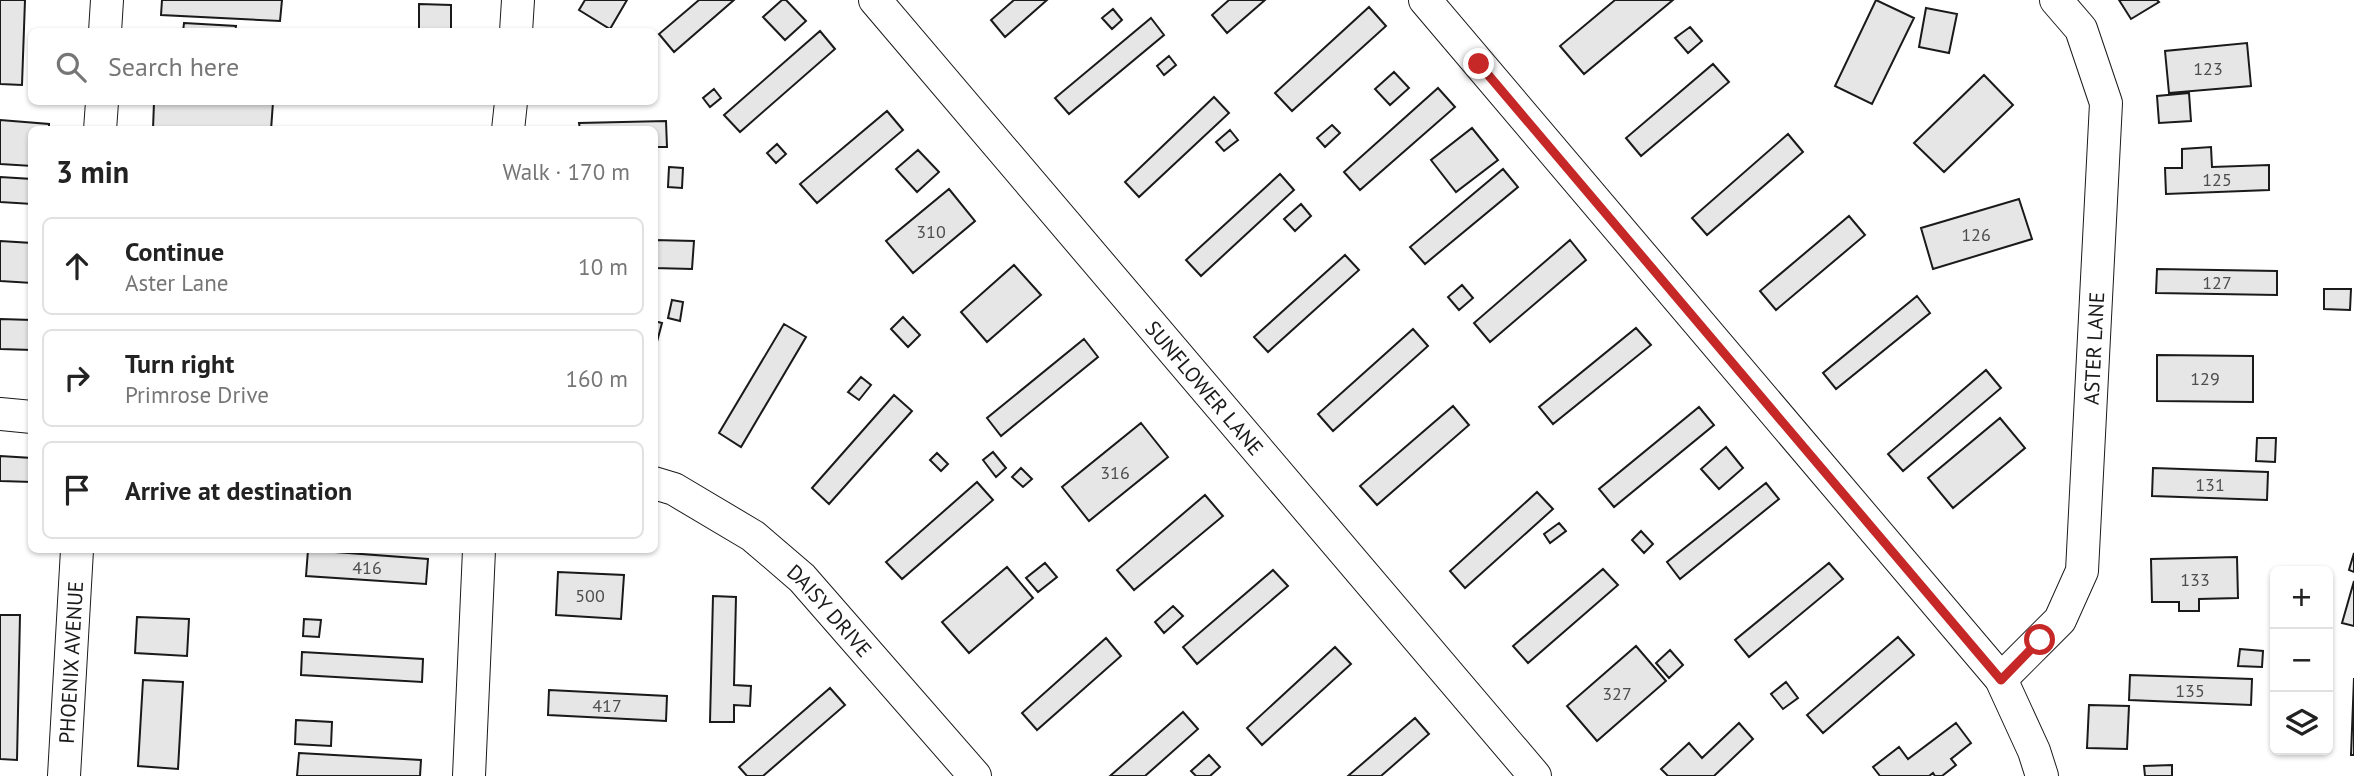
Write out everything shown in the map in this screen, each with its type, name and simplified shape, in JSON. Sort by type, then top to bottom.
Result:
[{"type":"street","points":[[105,28],[107,0]]},
{"type":"street","points":[[516,28],[518,0]]},
{"type":"street","name":"SUNFLOWER LANE","points":[[875,0],[1535,776]]},
{"type":"street","points":[[1425,0],[2001,680],[2034,751],[2042,776]]},
{"type":"street","name":"ASTER LANE","points":[[2001,680],[2060,620],[2082,571],[2106,103],[2081,29],[2056,0]]},
{"type":"street","points":[[100,126],[102,105]]},
{"type":"street","points":[[508,126],[510,105]]},
{"type":"street","points":[[0,414],[28,417]]},
{"type":"street","name":"DAISY DRIVE","points":[[658,484],[674,489],[753,536],[802,578],[975,776]]},
{"type":"street","name":"PHOENIX AVENUE","points":[[64,776],[77,553]]},
{"type":"street","points":[[469,776],[480,553]]},
{"type":"building","points":[[0,0],[25,0],[22,85],[0,84]]},
{"type":"building","points":[[162,0],[282,0],[280,21],[161,15]]},
{"type":"building","points":[[585,0],[627,0],[611,28],[579,10]]},
{"type":"building","points":[[699,0],[734,0],[674,52],[659,34]]},
{"type":"building","points":[[782,0],[786,0],[806,21],[785,40],[763,17]]},
{"type":"building","points":[[1014,0],[1047,0],[1005,37],[991,20]]},
{"type":"building","points":[[1229,0],[1265,0],[1227,33],[1212,15]]},
{"type":"building","points":[[1615,0],[1673,0],[1584,74],[1560,46]]},
{"type":"building","points":[[1876,0],[1914,18],[1872,104],[1835,86]]},
{"type":"building","points":[[2119,0],[2157,0],[2159,2],[2131,19]]},
{"type":"building","points":[[419,4],[451,5],[451,28],[419,28]]},
{"type":"building","points":[[1369,7],[1386,26],[1292,111],[1275,93]]},
{"type":"building","points":[[1926,8],[1957,14],[1949,53],[1919,47]]},
{"type":"building","points":[[1113,9],[1122,20],[1112,29],[1102,18]]},
{"type":"building","points":[[1151,18],[1164,35],[1069,114],[1055,98]]},
{"type":"building","points":[[184,23],[236,26],[236,28],[183,28]]},
{"type":"building","points":[[1690,27],[1702,41],[1688,53],[1675,38]]},
{"type":"building","points":[[820,31],[835,49],[740,132],[724,115]]},
{"type":"building","points":[[2247,43],[2251,86],[2169,93],[2165,51]]},
{"type":"building","points":[[1169,56],[1176,65],[1164,75],[1157,66]]},
{"type":"building","points":[[1713,64],[1729,82],[1641,156],[1626,138]]},
{"type":"building","points":[[1394,72],[1409,88],[1390,105],[1375,89]]},
{"type":"building","points":[[1984,75],[2013,105],[1944,172],[1914,143]]},
{"type":"building","points":[[1438,88],[1455,107],[1360,190],[1344,172]]},
{"type":"building","points":[[714,89],[721,98],[710,107],[703,98]]},
{"type":"building","points":[[2189,93],[2191,121],[2159,123],[2157,96]]},
{"type":"building","points":[[1214,97],[1229,113],[1139,197],[1125,182]]},
{"type":"building","points":[[154,105],[273,105],[271,126],[153,126]]},
{"type":"building","points":[[887,111],[903,130],[817,203],[800,184]]},
{"type":"building","points":[[0,120],[49,124],[28,126],[28,166],[0,164]]},
{"type":"building","points":[[666,121],[667,147],[658,147],[658,126],[579,126],[579,123]]},
{"type":"building","points":[[1332,125],[1340,133],[1325,147],[1317,138]]},
{"type":"building","points":[[1472,128],[1498,160],[1456,192],[1431,160]]},
{"type":"building","points":[[1230,130],[1238,140],[1224,151],[1216,142]]},
{"type":"building","points":[[1788,134],[1803,152],[1707,235],[1692,218]]},
{"type":"building","points":[[777,144],[786,154],[776,163],[767,153]]},
{"type":"building","points":[[2211,147],[2212,167],[2269,165],[2269,190],[2166,194],[2165,168],[2182,168],[2182,149]]},
{"type":"building","points":[[918,150],[939,172],[917,192],[896,169]]},
{"type":"building","points":[[669,167],[683,168],[682,188],[668,187]]},
{"type":"building","points":[[1503,169],[1518,187],[1425,264],[1410,247]]},
{"type":"building","points":[[1280,174],[1294,190],[1201,276],[1186,260]]},
{"type":"building","points":[[0,177],[28,179],[28,204],[0,202]]},
{"type":"building","points":[[949,189],[975,221],[913,273],[886,241]]},
{"type":"building","points":[[2019,199],[2032,239],[1933,269],[1921,228]]},
{"type":"building","points":[[1301,204],[1311,216],[1295,231],[1284,219]]},
{"type":"building","points":[[1849,216],[1865,235],[1776,310],[1760,291]]},
{"type":"building","points":[[658,240],[694,241],[692,269],[658,268]]},
{"type":"building","points":[[1570,240],[1586,260],[1490,342],[1474,323]]},
{"type":"building","points":[[0,241],[28,243],[28,283],[0,281]]},
{"type":"building","points":[[1345,255],[1359,270],[1268,352],[1254,337]]},
{"type":"building","points":[[1014,265],[1041,295],[987,342],[961,312]]},
{"type":"building","points":[[2157,269],[2277,271],[2277,295],[2156,293]]},
{"type":"building","points":[[1462,285],[1473,298],[1459,310],[1448,297]]},
{"type":"building","points":[[2324,289],[2351,289],[2350,310],[2324,309]]},
{"type":"building","points":[[1917,296],[1930,313],[1836,389],[1823,373]]},
{"type":"building","points":[[672,300],[683,302],[680,321],[668,318]]},
{"type":"building","points":[[903,317],[920,335],[908,347],[891,329]]},
{"type":"building","points":[[0,319],[28,320],[28,350],[0,349]]},
{"type":"building","points":[[658,322],[662,323],[658,338]]},
{"type":"building","points":[[784,324],[806,337],[741,447],[719,433]]},
{"type":"building","points":[[1636,328],[1651,345],[1553,424],[1539,407]]},
{"type":"building","points":[[1413,329],[1428,346],[1333,431],[1318,414]]},
{"type":"building","points":[[1084,339],[1098,357],[1001,436],[987,418]]},
{"type":"building","points":[[2157,355],[2253,356],[2253,402],[2157,401]]},
{"type":"building","points":[[1986,370],[2001,388],[1903,471],[1888,454]]},
{"type":"building","points":[[861,377],[871,385],[859,400],[848,392]]},
{"type":"building","points":[[894,395],[912,411],[829,504],[812,488]]},
{"type":"building","points":[[1453,406],[1469,425],[1377,505],[1360,486]]},
{"type":"building","points":[[1699,407],[1714,425],[1614,507],[1599,489]]},
{"type":"building","points":[[2000,418],[2025,448],[1953,508],[1928,478]]},
{"type":"building","points":[[1141,423],[1168,457],[1089,521],[1062,487]]},
{"type":"building","points":[[2257,438],[2276,438],[2275,462],[2256,461]]},
{"type":"building","points":[[1726,447],[1743,468],[1719,489],[1701,469]]},
{"type":"building","points":[[993,452],[1006,468],[996,477],[983,460]]},
{"type":"building","points":[[937,453],[948,464],[941,471],[930,460]]},
{"type":"building","points":[[0,456],[28,458],[28,482],[0,481]]},
{"type":"building","points":[[1021,468],[1032,479],[1023,487],[1012,477]]},
{"type":"building","points":[[2153,468],[2268,472],[2267,500],[2152,496]]},
{"type":"building","points":[[977,482],[993,500],[902,579],[886,562]]},
{"type":"building","points":[[1766,483],[1779,499],[1680,579],[1667,562]]},
{"type":"building","points":[[1537,492],[1553,509],[1465,588],[1450,571]]},
{"type":"building","points":[[1205,495],[1223,516],[1134,590],[1117,570]]},
{"type":"building","points":[[1559,523],[1566,531],[1550,543],[1544,534]]},
{"type":"building","points":[[1641,531],[1653,544],[1644,553],[1632,540]]},
{"type":"building","points":[[308,553],[428,559],[426,584],[306,576]]},
{"type":"building","points":[[2354,553],[2354,572],[2349,570]]},
{"type":"building","points":[[2237,557],[2238,598],[2199,599],[2199,611],[2179,611],[2179,602],[2152,602],[2151,559]]},
{"type":"building","points":[[1045,563],[1057,577],[1038,592],[1026,578]]},
{"type":"building","points":[[1829,563],[1843,579],[1749,657],[1735,640]]},
{"type":"building","points":[[1007,567],[1033,598],[969,653],[942,622]]},
{"type":"building","points":[[1603,569],[1618,585],[1528,663],[1513,646]]},
{"type":"building","points":[[1273,570],[1288,586],[1197,664],[1183,647]]},
{"type":"building","points":[[558,572],[624,575],[621,619],[556,615]]},
{"type":"building","points":[[2354,581],[2354,626],[2342,623]]},
{"type":"building","points":[[713,596],[736,597],[734,685],[751,686],[750,706],[734,705],[734,722],[710,722]]},
{"type":"building","points":[[1173,606],[1183,616],[1164,633],[1155,622]]},
{"type":"building","points":[[0,615],[20,615],[17,760],[0,759]]},
{"type":"building","points":[[137,617],[189,619],[187,656],[135,653]]},
{"type":"building","points":[[304,619],[321,620],[319,637],[303,636]]},
{"type":"building","points":[[1898,637],[1914,655],[1823,733],[1807,715]]},
{"type":"building","points":[[1106,638],[1121,656],[1037,730],[1022,713]]},
{"type":"building","points":[[1636,646],[1666,681],[1597,741],[1567,706]]},
{"type":"building","points":[[1335,647],[1351,664],[1262,745],[1247,728]]},
{"type":"building","points":[[2240,649],[2263,651],[2262,667],[2238,666]]},
{"type":"building","points":[[1670,650],[1683,665],[1669,678],[1656,663]]},
{"type":"building","points":[[302,652],[423,659],[422,682],[301,675]]},
{"type":"building","points":[[2130,675],[2252,679],[2251,705],[2129,700]]},
{"type":"building","points":[[2354,678],[2354,755],[2351,755]]},
{"type":"building","points":[[143,680],[183,682],[178,769],[138,766]]},
{"type":"building","points":[[1786,682],[1798,698],[1783,709],[1771,694]]},
{"type":"building","points":[[830,688],[845,705],[763,776],[747,776],[739,767]]},
{"type":"building","points":[[549,690],[667,696],[666,721],[548,715]]},
{"type":"building","points":[[2089,705],[2129,706],[2127,749],[2087,748]]},
{"type":"building","points":[[1183,712],[1198,729],[1145,776],[1110,776]]},
{"type":"building","points":[[1415,718],[1429,734],[1381,776],[1348,776]]},
{"type":"building","points":[[296,720],[332,722],[331,746],[295,744]]},
{"type":"building","points":[[1739,723],[1753,739],[1714,776],[1668,776],[1661,769],[1689,743],[1702,758]]},
{"type":"building","points":[[1956,723],[1971,743],[1951,759],[1956,765],[1942,776],[1935,776],[1933,773],[1929,776],[1880,776],[1873,767],[1899,747],[1908,759]]},
{"type":"building","points":[[299,753],[421,760],[420,776],[297,776]]},
{"type":"building","points":[[1209,755],[1220,767],[1210,776],[1196,776],[1191,771]]},
{"type":"building","points":[[2172,765],[2172,776],[2145,776],[2144,766]]},
{"type":"route","points":[[1479,64],[2001,680],[2040,640]]}]
